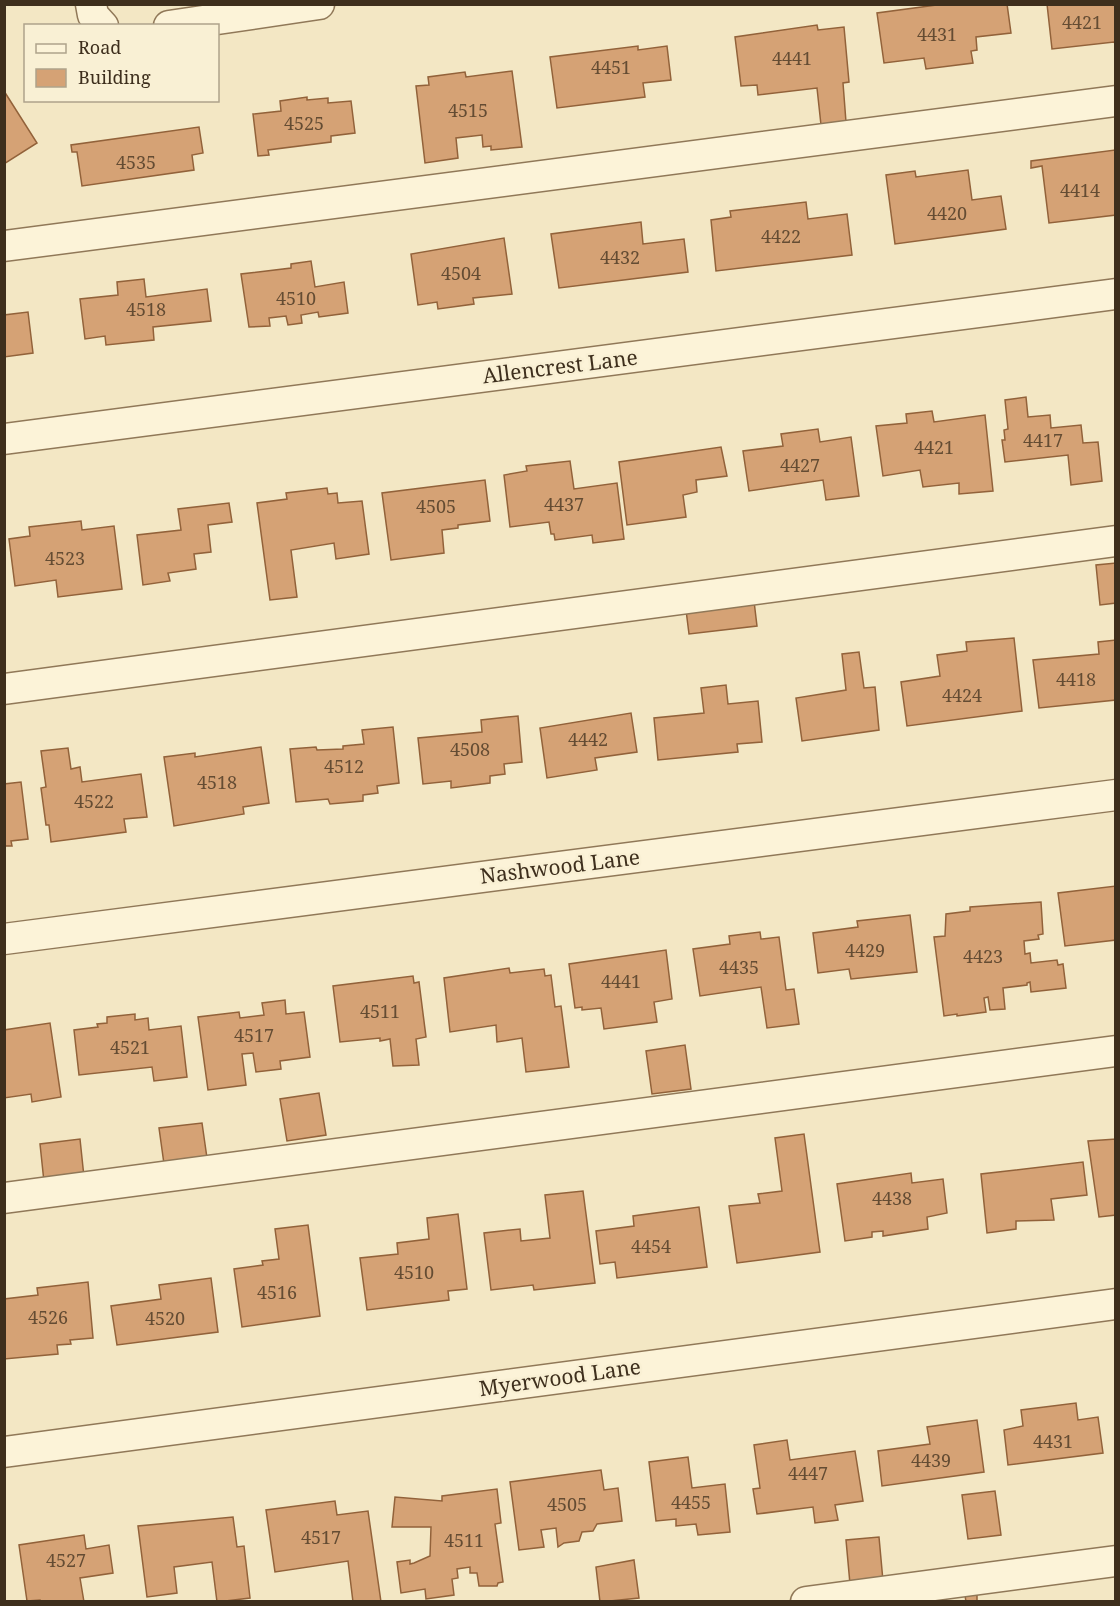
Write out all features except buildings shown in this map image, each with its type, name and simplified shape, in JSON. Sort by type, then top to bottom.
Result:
[{"type":"street","points":[[92,4],[93,15],[101,24]]},
{"type":"street","points":[[183,24],[319,4]]},
{"type":"street","points":[[4,246],[1116,101]]},
{"type":"street","name":"Allencrest Lane","points":[[4,439],[1116,294]]},
{"type":"street","points":[[4,689],[1116,541]]},
{"type":"street","name":"Nashwood Lane","points":[[4,939],[1116,795]]},
{"type":"street","points":[[4,1198],[1116,1051]]},
{"type":"street","name":"Myerwood Lane","points":[[4,1452],[1116,1304]]},
{"type":"street","points":[[806,1602],[1116,1561]]}]
